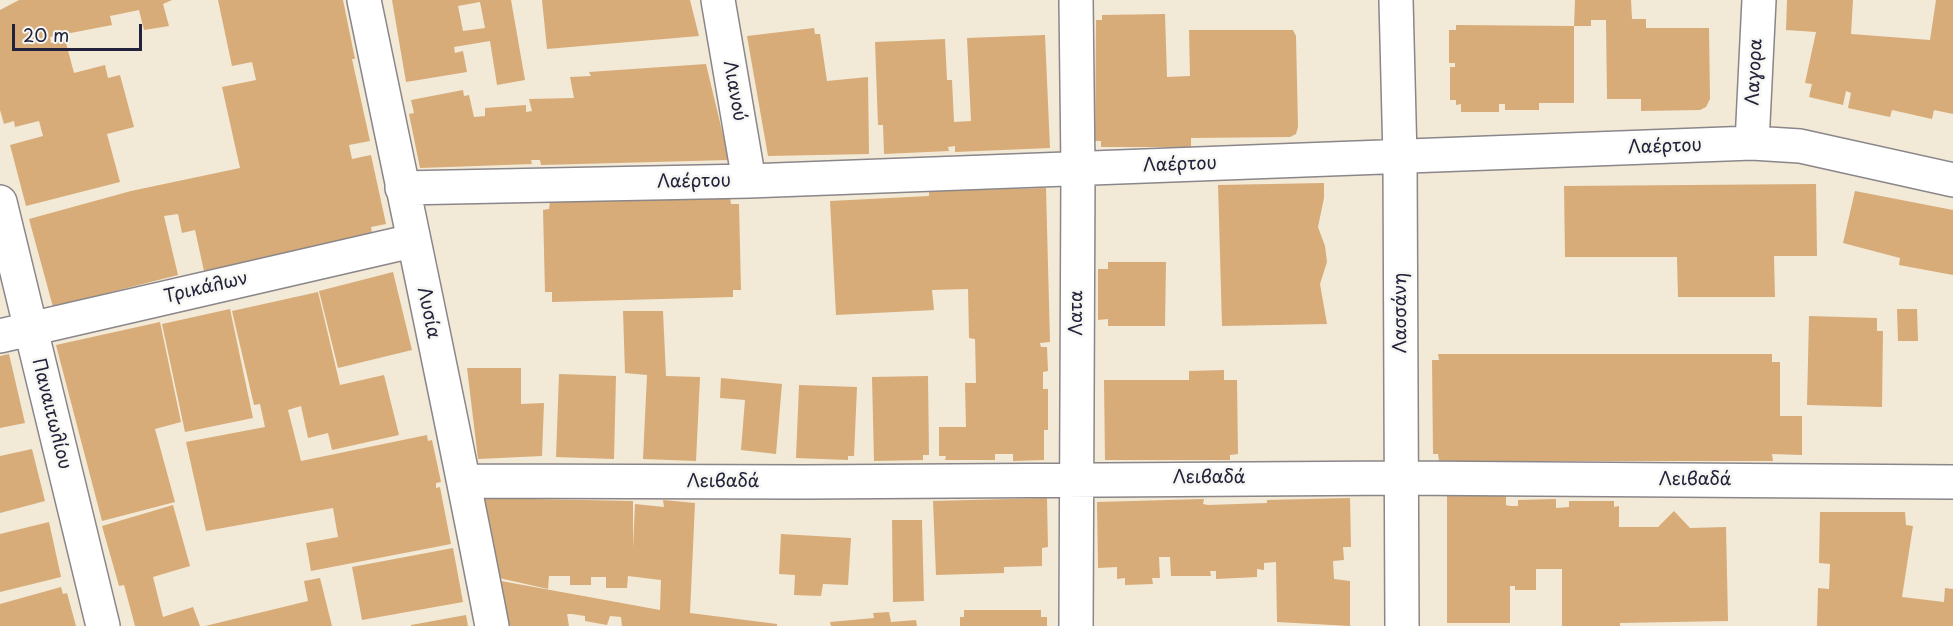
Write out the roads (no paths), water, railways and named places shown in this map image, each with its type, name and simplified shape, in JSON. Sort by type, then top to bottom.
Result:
[{"type":"street","name":"Λυσία","points":[[364,0],[492,626]]},
{"type":"street","name":"Λιανού","points":[[718,0],[749,181]]},
{"type":"street","name":"Λατα","points":[[1076,0],[1078,169],[1076,626]]},
{"type":"street","name":"Λασσάνη","points":[[1396,0],[1400,158],[1402,626]]},
{"type":"street","name":"Λαγορα","points":[[1752,143],[1759,0]]},
{"type":"street","name":"Λαέρτου","points":[[402,188],[749,181],[1752,143],[1800,146],[1953,180]]},
{"type":"street","name":"Παναιτωλίου","points":[[0,202],[15,333],[103,626]]},
{"type":"street","name":"Τρικάλων","points":[[15,333],[412,241]]},
{"type":"street","name":"Λειβαδά","points":[[464,481],[781,482],[1402,478],[1953,482]]}]
